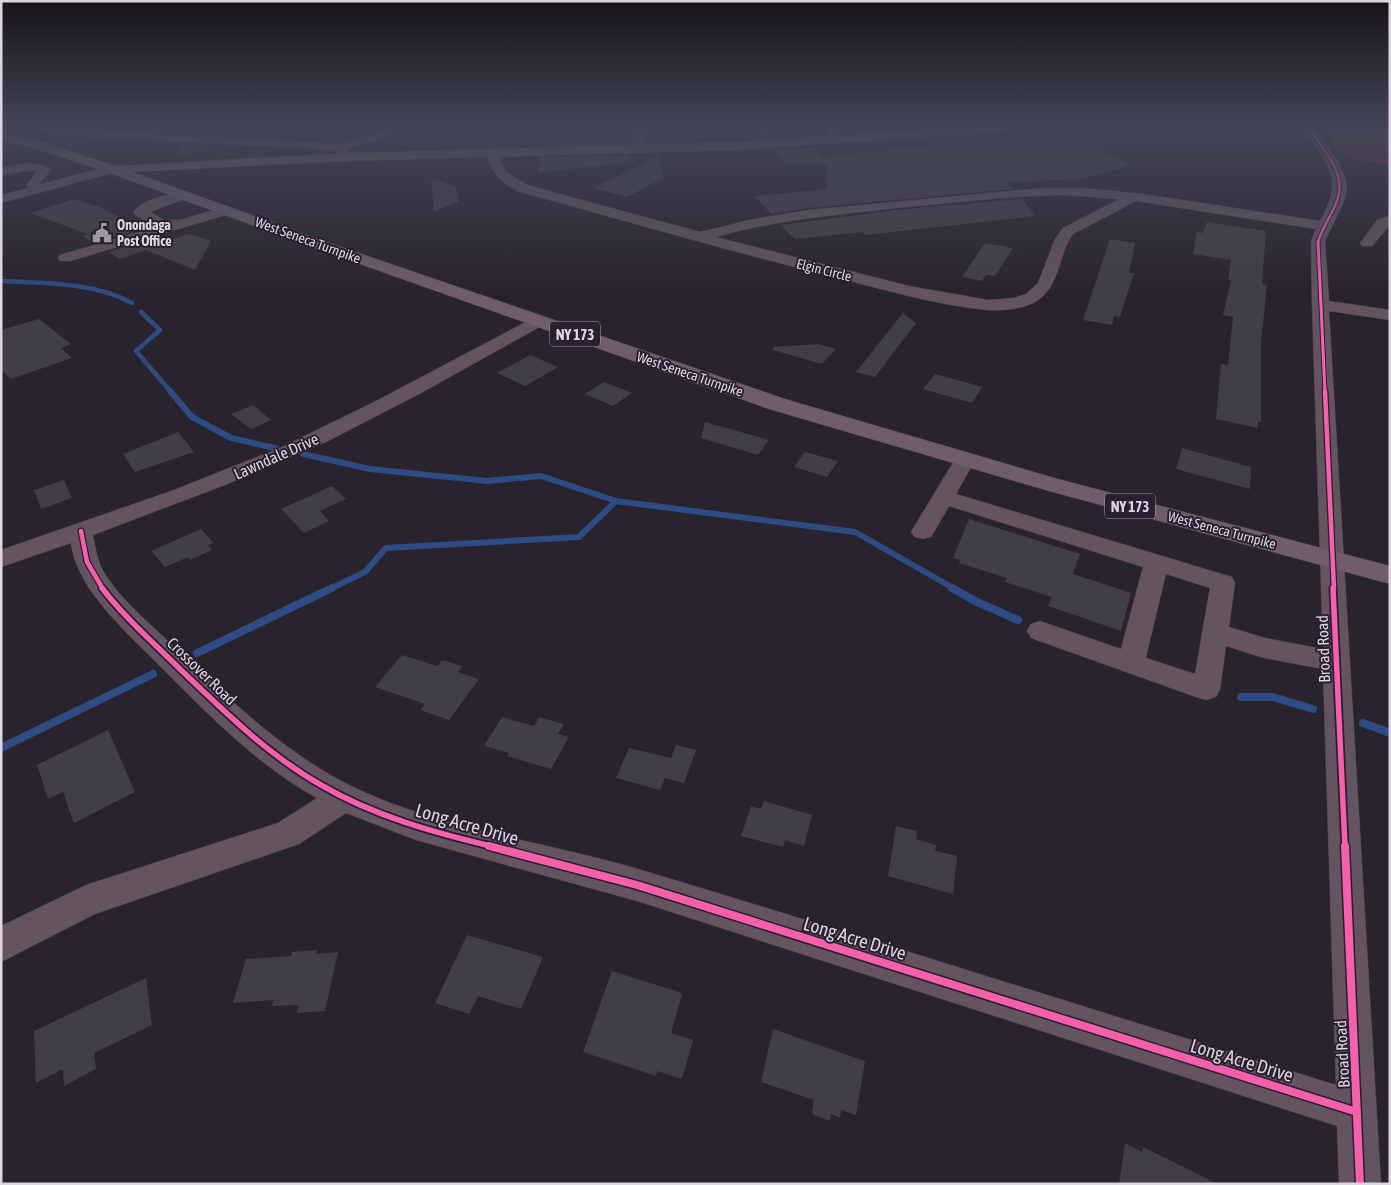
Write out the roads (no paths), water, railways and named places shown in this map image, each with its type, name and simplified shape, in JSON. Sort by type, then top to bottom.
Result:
[{"type":"main road","name":"West Seneca Turnpike","points":[[146,182],[777,404],[964,460],[1390,575]]},
{"type":"main road","points":[[155,186],[160,182]]},
{"type":"street","points":[[34,182],[32,184],[39,187]]},
{"type":"street","points":[[1,199],[57,182]]},
{"type":"street","name":"Elgin Circle","points":[[512,182],[522,188],[807,266],[908,290],[973,304],[988,305],[1016,303],[1032,297],[1044,285],[1062,239],[1068,231],[1132,198]]},
{"type":"street","name":"Broad Road","points":[[1340,182],[1338,198],[1323,226],[1318,241],[1360,1184]]},
{"type":"street","points":[[700,237],[731,226],[804,214],[961,198],[1063,192],[1132,198],[1167,196],[1323,226]]},
{"type":"street","points":[[177,224],[162,224],[140,212],[149,206],[182,195]]},
{"type":"street","points":[[65,258],[224,210]]},
{"type":"street","points":[[1367,243],[1382,223],[1390,220]]},
{"type":"street","points":[[1320,305],[1390,315]]},
{"type":"street","name":"Lawndale Drive","points":[[1,559],[229,476],[289,451],[361,417],[537,321]]},
{"type":"street","points":[[924,532],[964,460]]},
{"type":"street","points":[[942,497],[1223,583],[1206,689],[1040,631]]},
{"type":"street","name":"Crossover Road","points":[[81,531],[85,558],[92,574],[116,606],[223,710],[310,779],[344,797]]},
{"type":"street","points":[[1131,663],[1156,563]]},
{"type":"street","points":[[1215,632],[1264,648],[1336,661]]},
{"type":"street","points":[[1,945],[86,901],[288,834],[344,797]]},
{"type":"street","name":"Long Acre Drive","points":[[344,797],[394,818],[463,840],[626,882],[1357,1112]]},
{"type":"waterway","points":[[1,281],[51,283],[85,287],[117,296],[132,303]]},
{"type":"waterway","points":[[141,312],[160,330],[136,351],[171,392]]},
{"type":"waterway","points":[[170,391],[192,417],[231,438],[275,448]]},
{"type":"waterway","points":[[303,454],[370,469],[487,481],[541,476],[616,501]]},
{"type":"waterway","points":[[330,589],[365,572],[386,548],[579,537],[616,501]]},
{"type":"waterway","points":[[616,501],[855,532],[955,589]]},
{"type":"waterway","points":[[197,653],[332,588]]},
{"type":"waterway","points":[[952,588],[977,602],[1018,620]]},
{"type":"waterway","points":[[1,748],[153,674]]},
{"type":"waterway","points":[[1241,697],[1273,697],[1313,709]]},
{"type":"waterway","points":[[1363,723],[1390,733]]},
{"type":"place","name":"Onondaga Post Office","points":[[102,233]]}]
